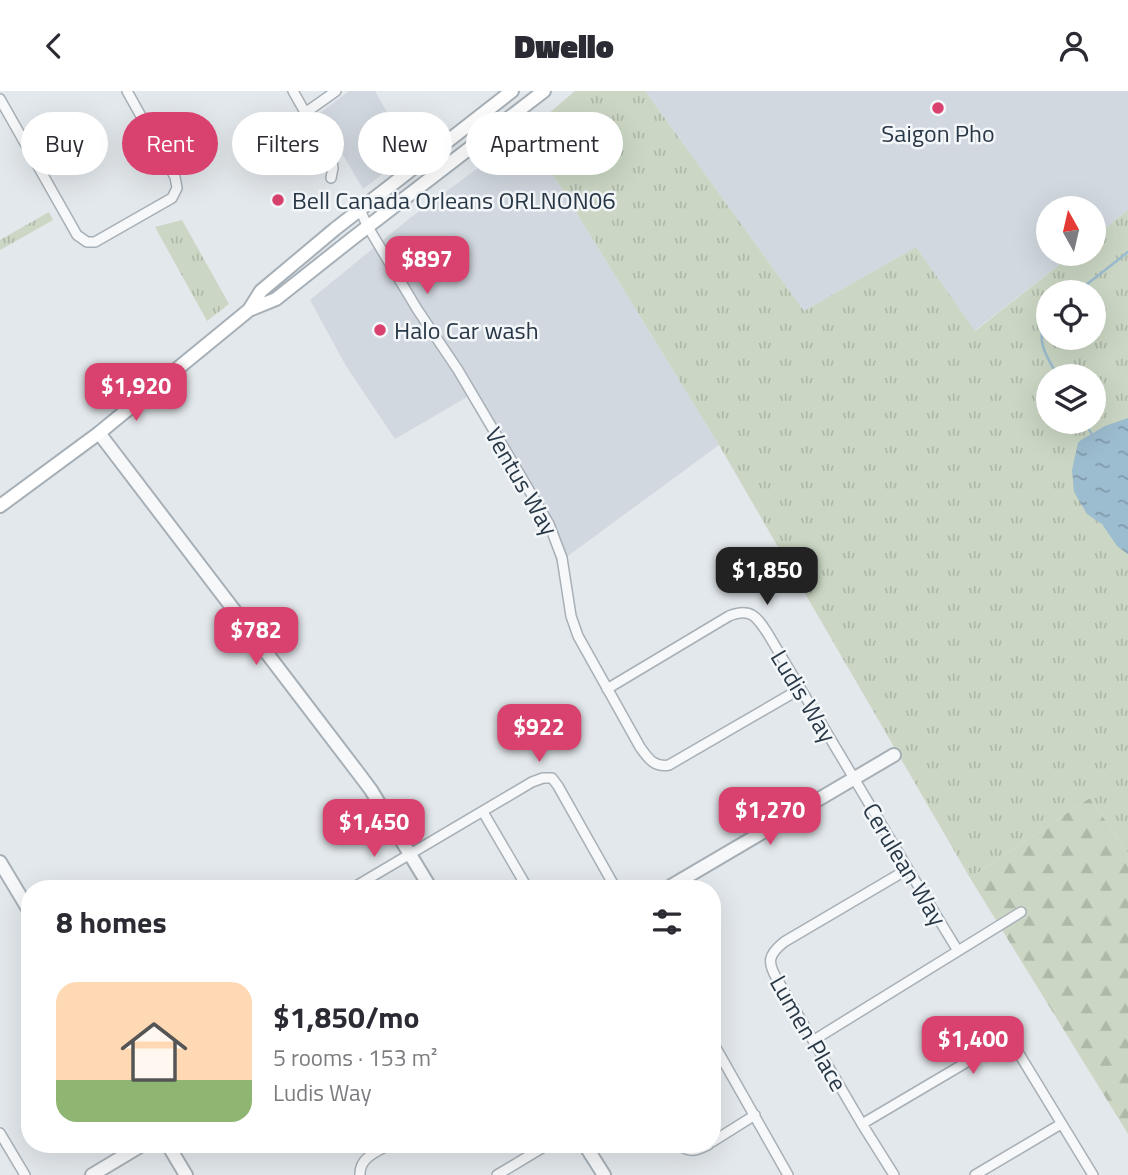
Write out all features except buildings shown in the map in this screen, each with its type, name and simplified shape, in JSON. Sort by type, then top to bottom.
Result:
[{"type":"main road","points":[[249,310],[261,291],[512,91]]},
{"type":"main road","points":[[0,506],[99,433],[249,310],[276,299],[544,91]]},
{"type":"street","points":[[0,99],[77,235],[87,242],[95,242],[172,198],[177,188],[175,177],[127,91]]},
{"type":"street","points":[[293,91],[304,112]]},
{"type":"street","points":[[306,112],[336,91]]},
{"type":"street","points":[[331,179],[332,175]]},
{"type":"street","name":"Ventus Way","points":[[360,210],[417,309],[458,370],[550,524],[563,562],[574,626],[644,753],[654,763],[663,766],[673,763],[800,689]]},
{"type":"street","points":[[99,433],[359,774],[426,880]]},
{"type":"street","name":"Ludis Way","points":[[607,689],[729,616],[746,612],[754,615],[763,626],[853,778]]},
{"type":"street","points":[[681,880],[894,755]]},
{"type":"street","points":[[367,880],[543,778],[552,778],[558,786],[611,880]]},
{"type":"street","name":"Cerulean Way","points":[[853,778],[958,951]]},
{"type":"street","points":[[483,812],[523,880]]},
{"type":"street","points":[[0,862],[21,897]]},
{"type":"street","name":"Lumen Place","points":[[894,1175],[772,970],[770,961],[775,949],[784,942],[908,869]]},
{"type":"street","points":[[814,1040],[1021,912]]},
{"type":"street","points":[[862,1124],[989,1049],[1007,1043],[1018,1052],[1093,1175]]},
{"type":"street","points":[[721,1056],[788,1175]]},
{"type":"street","points":[[721,1136],[755,1115]]},
{"type":"street","points":[[975,1175],[1061,1124]]},
{"type":"street","points":[[0,1133],[25,1175]]},
{"type":"street","points":[[92,1175],[129,1153]]},
{"type":"street","points":[[173,1153],[186,1175]]},
{"type":"street","points":[[360,1175],[362,1163],[375,1153]]},
{"type":"street","points":[[497,1175],[534,1153]]},
{"type":"street","points":[[590,1153],[604,1175]]},
{"type":"shaded area","points":[[349,91],[375,91],[387,112],[358,112],[358,175],[381,175],[363,189],[344,157],[344,112],[322,112]]},
{"type":"shaded area","points":[[645,91],[1128,91],[1128,210],[1106,227],[1106,196],[1036,196],[1036,266],[1058,266],[1036,280],[1036,283],[974,331],[916,247],[804,311]]},
{"type":"shaded area","points":[[468,175],[553,175],[719,445],[557,564],[543,525],[467,397],[395,439],[346,366],[310,300],[410,218]]},
{"type":"green space","points":[[575,91],[645,91],[804,311],[916,247],[975,331],[1036,283],[1036,350],[1106,350],[1106,280],[1040,280],[1058,266],[1106,266],[1106,227],[1128,210],[1128,854],[1090,798],[970,878],[719,445],[553,175],[623,175],[623,112],[550,112]]},
{"type":"green space","points":[[49,212],[53,220],[0,250],[0,240]]},
{"type":"green space","points":[[182,220],[229,304],[207,321],[155,227]]},
{"type":"green space","points":[[1090,798],[1128,854],[1128,1134],[970,878]]},
{"type":"water","points":[[1128,418],[1128,554],[1117,546],[1102,524],[1087,514],[1074,492],[1072,470],[1078,443],[1091,434],[1106,434],[1106,426]]},
{"type":"waterway","points":[[1092,280],[1128,252]]},
{"type":"waterway","points":[[1044,350],[1051,364]]},
{"type":"place","name":"Saigon Pho","points":[[938,108]]},
{"type":"place","name":"Bell Canada Orleans ORLNON06","points":[[278,200]]},
{"type":"place","name":"Halo Car wash","points":[[380,330]]}]
